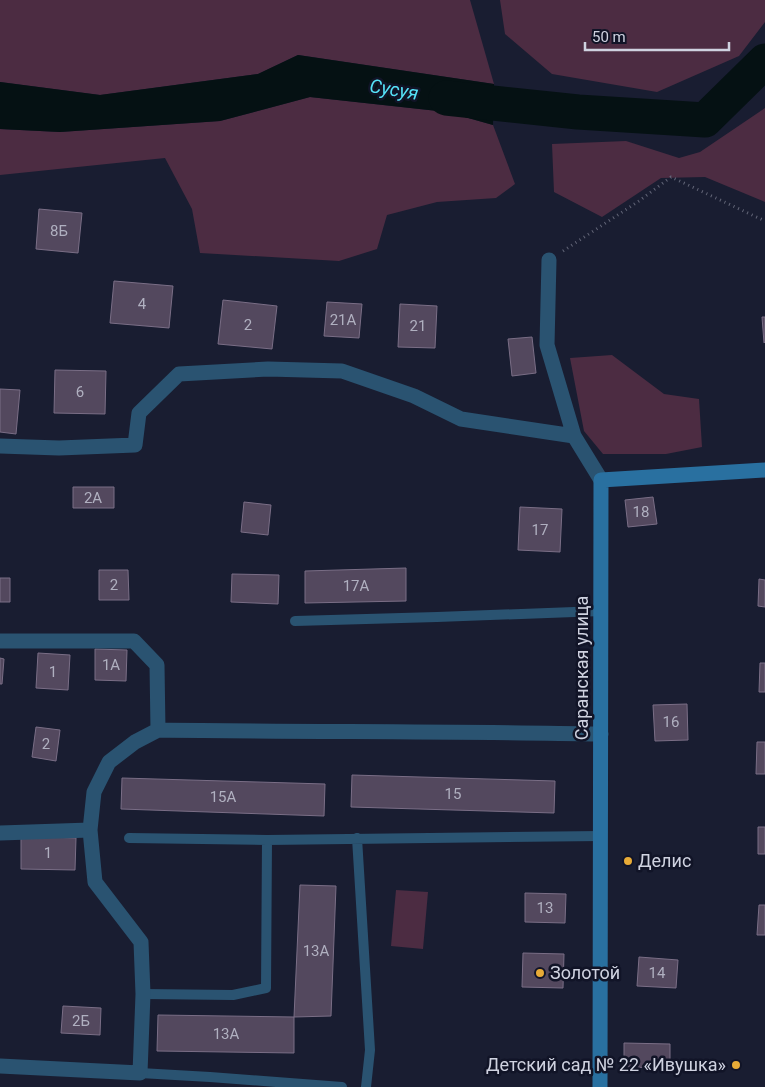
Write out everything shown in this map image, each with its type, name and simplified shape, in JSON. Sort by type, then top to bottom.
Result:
[{"type":"street","points":[[549,260],[548,345],[574,436],[601,480],[765,470]]},
{"type":"street","points":[[0,446],[59,448],[135,445],[139,413],[179,374],[268,369],[342,371],[414,396],[461,419],[574,436]]},
{"type":"street","name":"Саранская улица","points":[[600,1087],[601,480]]},
{"type":"street","points":[[0,641],[134,641],[156,665],[158,730]]},
{"type":"street","points":[[0,1066],[140,1073],[143,994],[141,942],[95,882],[90,830],[94,792],[109,762],[135,742],[158,730],[601,734]]},
{"type":"street","points":[[0,833],[90,830]]},
{"type":"lane","points":[[295,621],[601,611]]},
{"type":"lane","points":[[128,838],[267,840],[601,836]]},
{"type":"lane","points":[[358,838],[370,1050],[366,1087]]},
{"type":"lane","points":[[143,994],[233,995],[266,988],[267,840]]},
{"type":"lane","points":[[140,1073],[210,1082],[342,1087]]},
{"type":"path","points":[[549,260],[639,201],[671,177],[765,221]]},
{"type":"shaded area","points":[[0,0],[470,0],[494,84],[298,55],[258,74],[100,95],[0,82]]},
{"type":"shaded area","points":[[500,0],[765,0],[765,22],[739,56],[657,92],[552,74],[505,34]]},
{"type":"shaded area","points":[[310,97],[447,112],[493,125],[515,184],[496,198],[437,202],[387,215],[377,249],[339,261],[200,253],[192,209],[165,158],[0,175],[0,129],[60,132],[220,121]]},
{"type":"shaded area","points":[[765,108],[765,202],[705,177],[661,178],[602,217],[554,192],[552,144],[626,141],[679,158],[700,152]]},
{"type":"shaded area","points":[[612,355],[664,394],[699,399],[702,447],[666,454],[603,454],[584,431],[570,358]]},
{"type":"shaded area","points":[[396,890],[428,892],[423,949],[391,946]]},
{"type":"water","points":[[298,55],[494,84],[493,125],[447,112],[310,97],[220,121],[60,132],[0,129],[0,82],[100,95],[258,74]]},
{"type":"building","points":[[39,209],[82,213],[78,253],[36,249]]},
{"type":"building","points":[[114,281],[173,286],[169,328],[110,323]]},
{"type":"building","points":[[223,300],[277,306],[272,349],[218,344]]},
{"type":"building","points":[[327,302],[362,304],[359,338],[324,336]]},
{"type":"building","points":[[400,304],[437,306],[435,348],[398,347]]},
{"type":"building","points":[[762,317],[765,317],[764,343]]},
{"type":"building","points":[[532,337],[536,373],[512,376],[508,339]]},
{"type":"building","points":[[55,370],[106,371],[105,414],[54,413]]},
{"type":"building","points":[[0,389],[20,390],[16,434],[0,432]]},
{"type":"building","points":[[73,487],[114,487],[114,508],[73,508]]},
{"type":"building","points":[[653,497],[657,524],[628,527],[625,500]]},
{"type":"building","points":[[244,502],[271,505],[268,535],[241,532]]},
{"type":"building","points":[[520,507],[562,509],[560,552],[518,550]]},
{"type":"building","points":[[406,568],[406,601],[305,603],[305,571]]},
{"type":"building","points":[[99,570],[128,570],[129,600],[99,600]]},
{"type":"building","points":[[232,574],[279,575],[278,604],[231,602]]},
{"type":"building","points":[[0,578],[10,578],[10,602],[0,602]]},
{"type":"building","points":[[759,579],[765,580],[765,607],[758,606]]},
{"type":"building","points":[[95,649],[127,650],[126,681],[95,680]]},
{"type":"building","points":[[38,653],[70,655],[68,690],[36,688]]},
{"type":"building","points":[[0,658],[4,659],[2,684],[0,684]]},
{"type":"building","points":[[760,663],[765,663],[765,692],[759,692]]},
{"type":"building","points":[[687,704],[688,740],[655,741],[653,705]]},
{"type":"building","points":[[36,727],[60,730],[56,761],[32,757]]},
{"type":"building","points":[[757,742],[765,742],[765,774],[756,774]]},
{"type":"building","points":[[352,775],[555,781],[554,813],[351,807]]},
{"type":"building","points":[[122,778],[325,784],[324,816],[121,809]]},
{"type":"building","points":[[758,827],[765,827],[765,854],[758,854]]},
{"type":"building","points":[[21,836],[76,838],[75,870],[21,869]]},
{"type":"building","points":[[300,885],[336,886],[331,1016],[294,1017]]},
{"type":"building","points":[[525,893],[566,894],[565,923],[525,922]]},
{"type":"building","points":[[759,905],[765,905],[765,935],[757,935]]},
{"type":"building","points":[[523,953],[564,954],[563,988],[522,987]]},
{"type":"building","points":[[639,957],[678,960],[676,988],[637,986]]},
{"type":"building","points":[[63,1006],[101,1008],[100,1035],[61,1033]]},
{"type":"building","points":[[158,1015],[294,1017],[294,1053],[157,1051]]},
{"type":"building","points":[[624,1043],[670,1044],[670,1068],[624,1067]]},
{"type":"waterway","name":"Сусуя","points":[[446,98],[578,112],[705,120],[765,61]]},
{"type":"place","name":"Делис","points":[[628,861]]},
{"type":"place","name":"Золотой","points":[[540,973]]},
{"type":"place","name":"Детский сад № 22 «Ивушка»","points":[[736,1065]]}]
